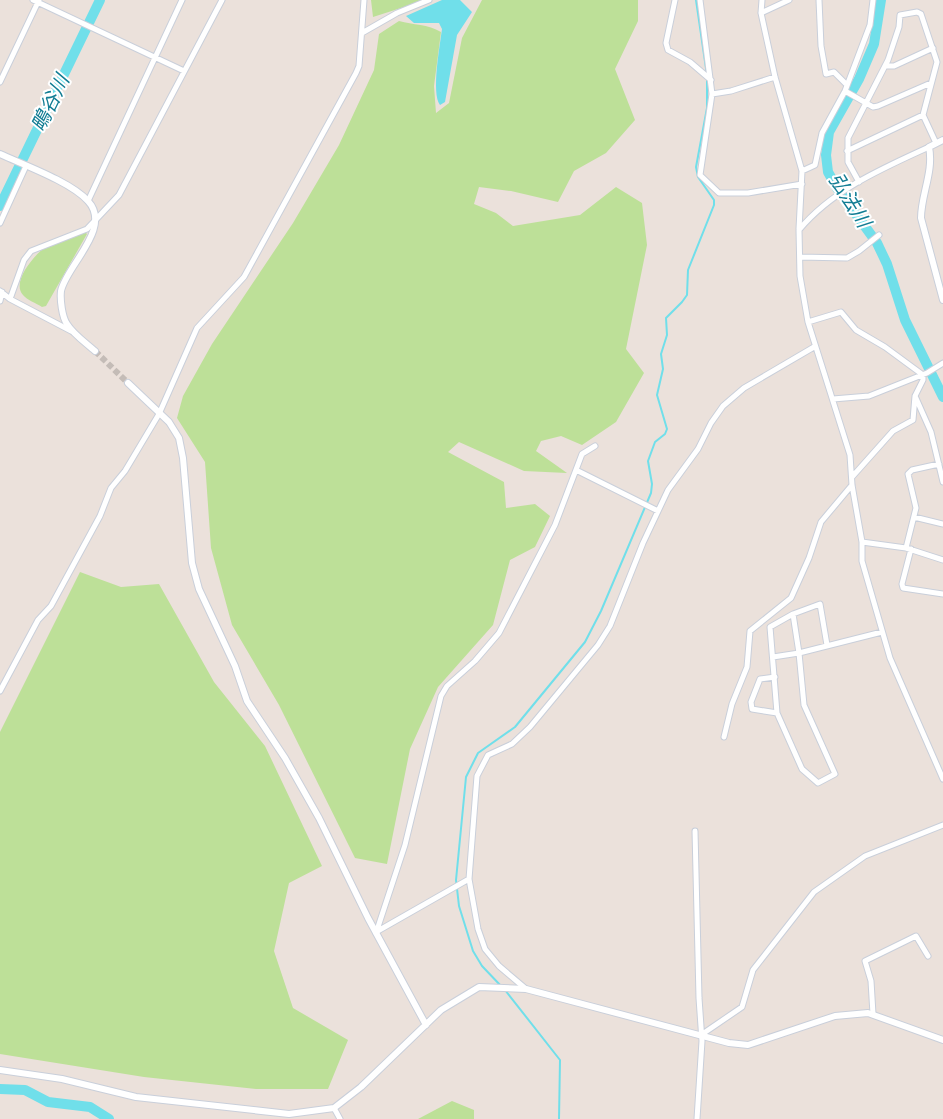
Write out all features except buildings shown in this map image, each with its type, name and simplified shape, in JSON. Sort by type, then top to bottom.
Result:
[{"type":"street","points":[[88,201],[182,0]]},
{"type":"street","points":[[10,299],[24,260],[31,251],[52,241],[87,229],[119,196],[222,0]]},
{"type":"street","points":[[0,690],[38,620],[51,606],[100,516],[111,488],[124,471],[159,414],[197,328],[244,276],[356,73],[359,66],[364,0]]},
{"type":"street","points":[[362,33],[397,13],[429,0]]},
{"type":"street","points":[[675,0],[666,43],[668,50],[690,62],[711,80]]},
{"type":"street","points":[[700,0],[712,94],[707,136],[699,171],[702,178],[716,191],[748,193],[802,184]]},
{"type":"street","points":[[762,0],[761,13],[775,77],[802,171],[799,230],[800,276],[808,322],[814,348],[833,399],[850,455],[852,485],[862,542],[862,561],[890,658],[943,780]]},
{"type":"street","points":[[761,13],[789,0]]},
{"type":"street","points":[[819,0],[821,46],[826,74],[834,72],[846,84]]},
{"type":"street","points":[[802,171],[815,165],[822,133],[844,91],[870,25],[873,0]]},
{"type":"street","points":[[0,82],[37,1],[184,71]]},
{"type":"street","points":[[858,182],[848,162],[848,138],[884,66],[899,27],[900,15],[917,12],[921,14],[937,62],[923,115],[936,143]]},
{"type":"street","points":[[884,66],[894,66],[933,48]]},
{"type":"street","points":[[712,94],[731,91],[775,77]]},
{"type":"street","points":[[844,91],[873,107],[931,83]]},
{"type":"street","points":[[847,151],[923,115]]},
{"type":"street","points":[[799,230],[812,214],[858,182],[882,168],[943,140]]},
{"type":"street","points":[[928,147],[930,155],[921,218],[943,300]]},
{"type":"street","points":[[0,154],[73,190],[88,201],[94,222],[86,248],[61,290],[67,324],[95,351]]},
{"type":"street","points":[[0,223],[26,166]]},
{"type":"street","points":[[800,257],[847,258],[859,251],[878,235]]},
{"type":"street","points":[[1,292],[10,299],[76,333]]},
{"type":"street","points":[[0,301],[1,292]]},
{"type":"street","points":[[808,322],[841,312],[856,330],[925,374]]},
{"type":"street","points":[[526,989],[500,966],[485,949],[478,929],[469,879],[477,776],[481,766],[488,755],[512,744],[530,727],[552,698],[582,667],[598,645],[610,626],[668,490],[698,449],[711,423],[723,406],[744,388],[814,348]]},
{"type":"street","points":[[833,399],[869,396],[934,370],[943,363]]},
{"type":"street","points":[[852,476],[893,432],[913,420],[914,396],[925,374]]},
{"type":"street","points":[[128,383],[169,422],[179,438],[183,458],[188,540],[199,589],[235,666],[247,700],[285,758],[319,818],[376,933],[426,1025]]},
{"type":"street","points":[[914,396],[931,432],[943,482]]},
{"type":"street","points":[[376,933],[405,845],[441,696],[447,686],[475,661],[499,633],[555,525],[582,454],[595,446]]},
{"type":"street","points":[[939,464],[912,470],[908,474],[916,508],[902,584],[904,588],[943,594]]},
{"type":"street","points":[[576,470],[658,511]]},
{"type":"street","points":[[724,737],[732,704],[747,667],[750,631],[791,598],[809,558],[821,522],[852,485]]},
{"type":"street","points":[[914,517],[943,524]]},
{"type":"street","points":[[862,542],[908,548],[943,560]]},
{"type":"street","points":[[793,614],[804,705],[834,774],[818,783],[802,769],[777,713],[770,627],[793,614],[820,604],[827,645]]},
{"type":"street","points":[[773,657],[799,653],[882,632]]},
{"type":"street","points":[[775,677],[760,679],[751,702],[752,708],[777,713]]},
{"type":"street","points":[[701,1035],[742,1007],[753,970],[814,892],[865,856],[943,825]]},
{"type":"street","points":[[695,831],[701,1035],[697,1119]]},
{"type":"street","points":[[376,933],[469,879]]},
{"type":"street","points":[[873,1014],[871,981],[865,961],[916,936],[928,956]]},
{"type":"street","points":[[0,1070],[62,1079],[136,1097],[160,1100],[289,1114],[334,1108],[361,1088],[441,1010],[479,987],[526,989],[729,1043],[748,1045],[835,1016],[852,1014],[873,1014],[943,1040]]},
{"type":"street","points":[[334,1108],[340,1119]]},
{"type":"green space","points":[[371,0],[426,0],[373,17]]},
{"type":"green space","points":[[482,0],[638,0],[638,21],[615,69],[635,120],[606,153],[574,171],[558,202],[511,191],[479,187],[474,204],[496,213],[513,226],[580,215],[616,187],[642,203],[647,245],[626,349],[644,373],[616,422],[582,445],[561,436],[541,441],[536,451],[567,473],[524,471],[459,442],[448,452],[504,482],[506,508],[535,504],[550,516],[535,547],[510,560],[493,625],[438,687],[410,749],[387,864],[355,858],[279,705],[232,625],[211,548],[205,462],[177,418],[183,396],[212,344],[293,223],[339,145],[374,70],[379,34],[399,21],[426,26],[441,32],[434,86],[436,113],[449,103],[462,38]]},
{"type":"green space","points":[[85,232],[87,234],[46,306],[42,307],[25,297],[20,289],[20,282],[27,267],[38,253],[53,242]]},
{"type":"green space","points":[[80,572],[121,587],[159,584],[214,682],[265,746],[322,866],[289,883],[274,951],[293,1008],[348,1040],[328,1089],[256,1089],[144,1077],[0,1054],[0,732]]},
{"type":"green space","points":[[452,1101],[474,1110],[474,1119],[418,1119]]},
{"type":"water","points":[[442,0],[460,0],[472,12],[457,35],[445,102],[440,105],[437,99],[436,80],[442,29],[439,23],[414,23],[406,16]]},
{"type":"waterway","name":"鴫谷川","points":[[0,206],[100,0]]},
{"type":"waterway","points":[[696,0],[707,75]]},
{"type":"waterway","name":"弘法川","points":[[881,0],[874,44],[859,79],[829,132],[826,155],[828,172],[837,188],[877,243],[887,264],[905,320],[943,397]]},
{"type":"waterway","points":[[502,987],[482,966],[473,951],[459,906],[456,880],[466,777],[478,753],[515,727],[585,642],[601,611],[651,493],[652,484],[648,461],[655,442],[665,434],[667,429],[657,395],[663,369],[661,354],[667,335],[666,318],[687,295],[688,270],[714,205],[714,200],[698,177],[696,167],[707,108],[707,79]]},
{"type":"waterway","points":[[505,990],[560,1060],[559,1119]]},
{"type":"waterway","name":"鴫谷川","points":[[0,1089],[25,1090],[48,1102],[90,1107],[109,1119]]},
{"type":"tunnel","points":[[95,351],[128,383]]}]
